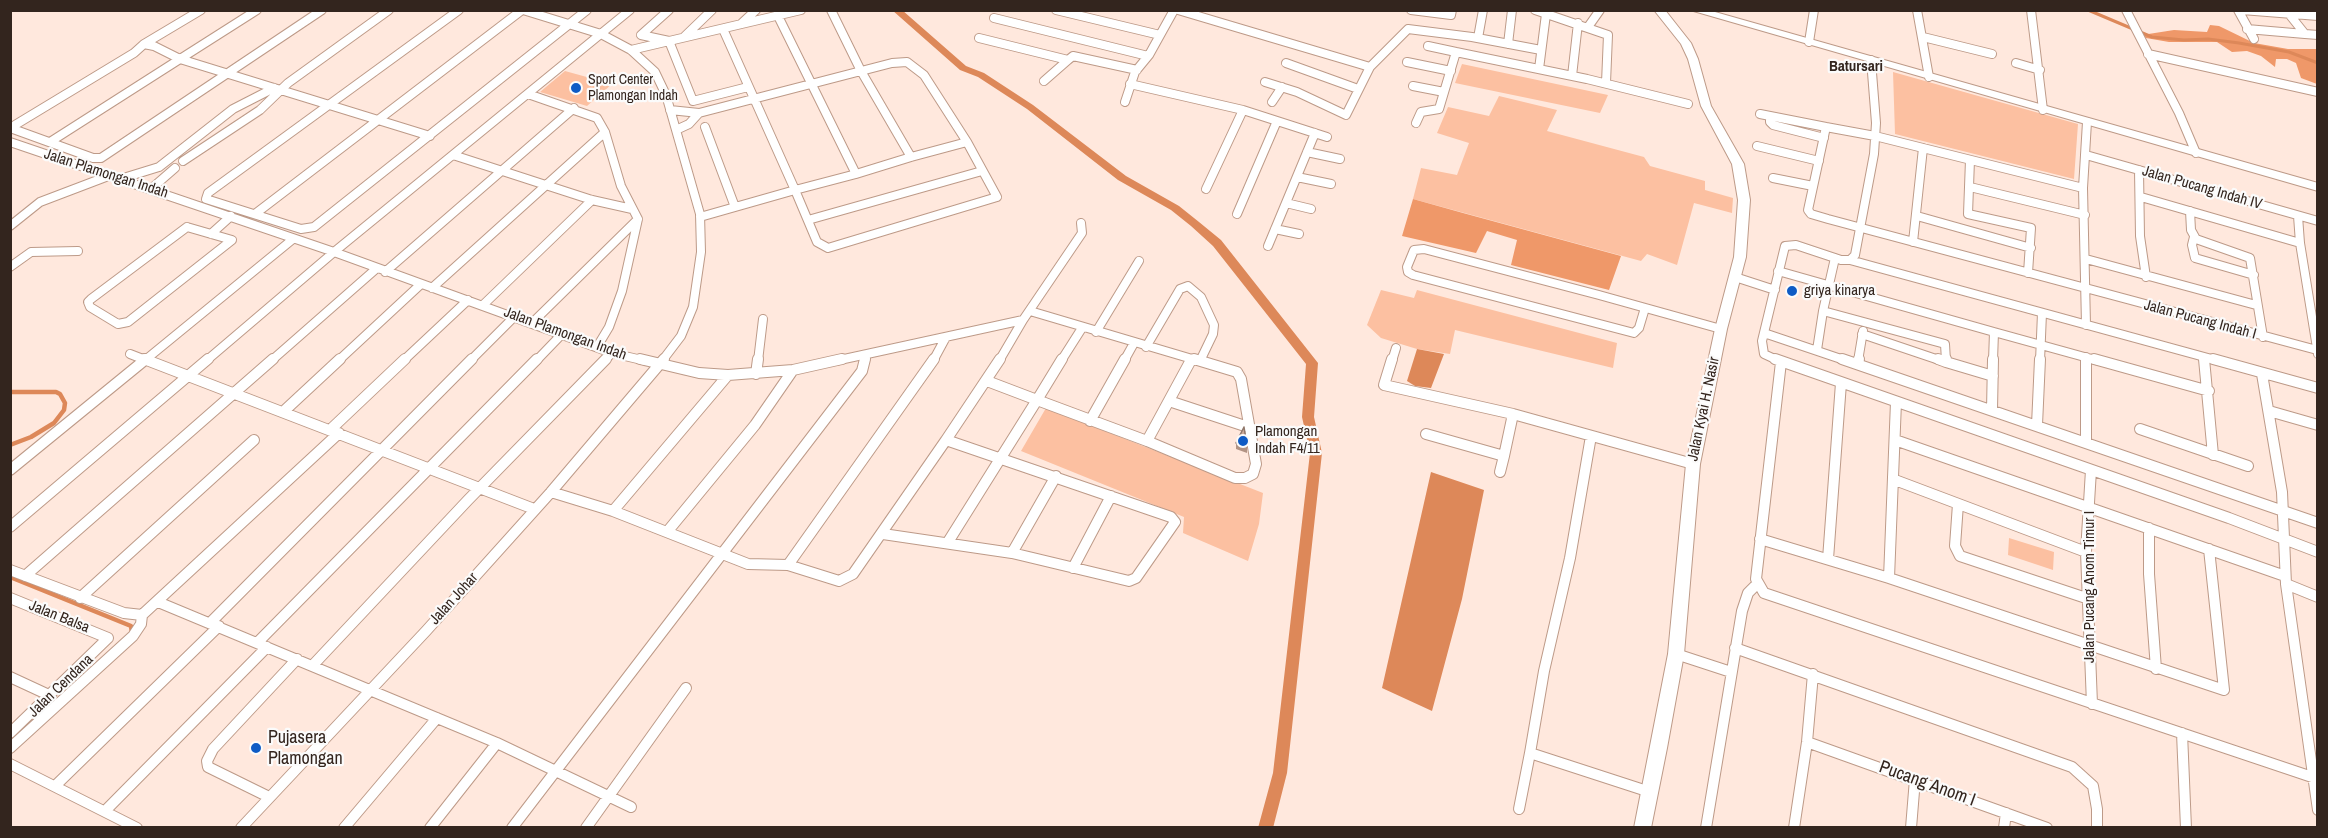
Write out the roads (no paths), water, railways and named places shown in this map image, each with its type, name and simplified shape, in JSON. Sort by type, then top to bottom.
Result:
[{"type":"main road","name":"Jalan Kyai H. Nasir","points":[[1642,828],[1676,654],[1693,464],[1721,329],[1744,280],[1740,256],[1744,200],[1737,164],[1706,106],[1693,59],[1686,43],[1659,10]]},
{"type":"main road","points":[[1695,10],[2318,187]]},
{"type":"street","points":[[201,10],[13,128],[14,130],[93,158],[100,158],[322,10]]},
{"type":"street","points":[[50,142],[257,10]]},
{"type":"street","points":[[10,226],[40,202],[115,177],[152,170],[178,154],[233,109],[271,89],[288,83],[390,10]]},
{"type":"street","points":[[459,10],[206,196],[206,200],[301,229],[314,227],[587,10]]},
{"type":"street","points":[[255,214],[523,10]]},
{"type":"street","name":"Jalan Johar","points":[[241,828],[373,692],[551,492],[659,365],[681,336],[693,307],[701,252],[700,217],[670,110],[655,72],[632,50],[601,34],[523,10]]},
{"type":"street","points":[[10,527],[334,252],[630,10]]},
{"type":"street","points":[[669,10],[641,35],[669,41]]},
{"type":"street","points":[[682,38],[712,10]]},
{"type":"street","points":[[739,25],[756,10]]},
{"type":"street","points":[[632,50],[801,10]]},
{"type":"street","points":[[831,10],[861,71],[911,157]]},
{"type":"street","points":[[1056,10],[1160,35]]},
{"type":"street","points":[[1125,102],[1137,70],[1176,10],[1370,67]]},
{"type":"street","points":[[1411,10],[1451,13],[1448,33]]},
{"type":"street","points":[[1468,54],[1483,10]]},
{"type":"street","points":[[1508,44],[1512,10]]},
{"type":"street","points":[[1535,10],[1605,33],[1609,38],[1606,83]]},
{"type":"street","points":[[1588,27],[1600,10]]},
{"type":"street","points":[[1809,42],[1814,10]]},
{"type":"street","points":[[1917,10],[1929,77]]},
{"type":"street","points":[[2031,10],[2043,110]]},
{"type":"street","points":[[2126,10],[2179,113],[2196,153]]},
{"type":"street","points":[[2254,39],[2247,29],[2240,10],[2318,15]]},
{"type":"street","points":[[1539,69],[1546,14]]},
{"type":"street","points":[[2289,14],[2305,34]]},
{"type":"street","points":[[778,16],[856,174]]},
{"type":"street","points":[[994,18],[1148,56]]},
{"type":"street","points":[[1572,76],[1578,23]]},
{"type":"street","points":[[670,110],[699,113],[753,99],[810,84],[892,63],[907,62],[924,75],[967,142],[997,197],[828,248],[817,242],[795,190],[753,99],[723,29]]},
{"type":"street","points":[[1265,82],[1346,115],[1370,67],[1406,29],[1448,33],[1541,50]]},
{"type":"street","points":[[2247,29],[2318,35]]},
{"type":"street","points":[[1923,37],[1992,54]]},
{"type":"street","points":[[979,38],[1068,60]]},
{"type":"street","points":[[669,41],[693,101],[748,87]]},
{"type":"street","points":[[144,44],[154,46],[180,59],[271,89],[430,136]]},
{"type":"street","points":[[1428,46],[1606,83],[1688,104]]},
{"type":"street","points":[[1416,123],[1421,112],[1438,110],[1456,52]]},
{"type":"street","points":[[2148,54],[2318,92]]},
{"type":"street","points":[[1044,81],[1073,57],[1137,70]]},
{"type":"street","points":[[1850,260],[1857,246],[1874,154],[1876,123],[1871,60]]},
{"type":"street","points":[[1407,62],[1451,71]]},
{"type":"street","points":[[1286,63],[1358,89]]},
{"type":"street","points":[[2016,63],[2040,70]]},
{"type":"street","points":[[183,161],[239,125],[281,92],[288,83]]},
{"type":"street","points":[[1130,84],[1243,110],[1328,137]]},
{"type":"street","points":[[1413,86],[1444,92]]},
{"type":"street","points":[[1272,102],[1282,87]]},
{"type":"street","points":[[528,94],[574,108],[597,118],[605,132],[621,186],[638,219],[622,291],[609,327],[597,347]]},
{"type":"street","points":[[15,574],[503,171],[574,108]]},
{"type":"street","points":[[1206,189],[1243,110]]},
{"type":"street","points":[[676,130],[689,124],[699,113]]},
{"type":"street","points":[[1760,114],[1875,136],[2084,188]]},
{"type":"street","points":[[1770,116],[1770,122],[1773,125],[1824,138]]},
{"type":"street","points":[[1237,214],[1277,120]]},
{"type":"street","points":[[2086,325],[2084,188],[2087,122]]},
{"type":"street","points":[[705,127],[735,207]]},
{"type":"street","points":[[1773,178],[1813,186],[1826,127]]},
{"type":"street","points":[[432,288],[548,186],[605,132]]},
{"type":"street","points":[[1268,246],[1315,133]]},
{"type":"street","name":"Jalan Plamongan Indah","points":[[10,142],[152,188],[515,316],[612,353],[699,373],[728,375],[794,370],[1023,320]]},
{"type":"street","points":[[700,217],[967,142]]},
{"type":"street","points":[[1756,146],[1819,161]]},
{"type":"street","points":[[1913,242],[1923,148]]},
{"type":"street","points":[[1307,152],[1340,159]]},
{"type":"street","points":[[178,154],[190,156]]},
{"type":"street","points":[[453,155],[591,200],[632,209]]},
{"type":"street","name":"Jalan Pucang Indah IV","points":[[2086,155],[2318,222]]},
{"type":"street","points":[[1968,230],[1970,160]]},
{"type":"street","points":[[152,188],[175,168]]},
{"type":"street","points":[[152,170],[164,173],[164,177]]},
{"type":"street","points":[[2139,170],[2140,236],[2146,277]]},
{"type":"street","points":[[808,220],[982,171]]},
{"type":"street","points":[[1297,177],[1331,184]]},
{"type":"street","name":"Jalan Pucang Indah I","points":[[1813,186],[1808,210],[1810,213],[2317,352]]},
{"type":"street","points":[[1970,187],[2085,215]]},
{"type":"street","points":[[2141,197],[2300,243]]},
{"type":"street","points":[[483,305],[591,200]]},
{"type":"street","points":[[1286,203],[1311,209]]},
{"type":"street","points":[[2190,211],[2195,258],[2254,275]]},
{"type":"street","points":[[1968,214],[2031,228],[2028,273]]},
{"type":"street","points":[[211,234],[231,216]]},
{"type":"street","points":[[1917,216],[2031,248]]},
{"type":"street","points":[[2298,216],[2317,352]]},
{"type":"street","points":[[532,323],[638,219]]},
{"type":"street","points":[[551,492],[613,511],[748,564],[788,566],[833,580],[844,580],[853,574],[883,534],[987,381],[1023,320],[1082,233],[1081,223]]},
{"type":"street","points":[[187,227],[211,234],[232,240],[128,322],[118,324],[90,307],[88,302],[91,299],[187,227]]},
{"type":"street","points":[[1275,229],[1299,234]]},
{"type":"street","points":[[2194,237],[2248,256],[2254,275],[2256,305],[2262,337]]},
{"type":"street","points":[[10,470],[293,239]]},
{"type":"street","points":[[2318,388],[1850,260],[1835,258],[1796,245],[1787,245],[1778,271],[1764,333],[1763,352],[1781,362],[2318,552]]},
{"type":"street","points":[[1645,308],[1639,328],[1634,333],[1413,275],[1408,272],[1407,267],[1414,250],[1424,249],[1645,308],[1721,329]]},
{"type":"street","points":[[10,267],[31,252],[78,251]]},
{"type":"street","points":[[1817,350],[1835,258]]},
{"type":"street","points":[[2086,259],[2256,305]]},
{"type":"street","points":[[1096,332],[1139,261]]},
{"type":"street","points":[[1778,271],[2039,346],[2209,391]]},
{"type":"street","points":[[1744,280],[1774,290]]},
{"type":"street","points":[[283,411],[421,284]]},
{"type":"street","points":[[1146,346],[1180,289],[1190,286],[1201,297],[1214,325],[1213,334],[1169,401],[1147,441]]},
{"type":"street","points":[[10,748],[133,636],[141,624],[142,615],[334,432],[468,300]]},
{"type":"street","points":[[987,381],[1147,441],[1234,478],[1249,477],[1256,470],[1251,428],[1240,375],[1233,370],[1134,344],[1030,311]]},
{"type":"street","points":[[1823,311],[1946,344],[1946,362]]},
{"type":"street","points":[[2037,425],[2042,313]]},
{"type":"street","points":[[55,786],[515,316]]},
{"type":"street","points":[[756,374],[763,319]]},
{"type":"street","points":[[1858,364],[1865,322]]},
{"type":"street","points":[[948,542],[1082,328]]},
{"type":"street","points":[[1992,410],[1994,332]]},
{"type":"street","points":[[1764,333],[2318,523]]},
{"type":"street","points":[[105,811],[430,469],[562,334]]},
{"type":"street","points":[[1862,334],[1993,376]]},
{"type":"street","points":[[788,566],[942,348],[946,337]]},
{"type":"street","points":[[1090,421],[1134,344]]},
{"type":"street","points":[[1396,348],[1384,385],[1513,414],[1693,464]]},
{"type":"street","points":[[313,665],[479,489],[612,353]]},
{"type":"street","points":[[130,354],[534,509]]},
{"type":"street","points":[[512,828],[862,371],[866,356]]},
{"type":"street","points":[[2086,357],[2086,442]]},
{"type":"street","points":[[2204,357],[2209,391],[2213,455]]},
{"type":"street","points":[[1781,362],[1760,539],[1757,584],[1764,593],[2316,778]]},
{"type":"street","points":[[667,532],[755,425],[794,370]]},
{"type":"street","points":[[2262,374],[2282,492],[2285,580],[2316,778],[2318,810]]},
{"type":"street","points":[[613,511],[728,375]]},
{"type":"street","points":[[1828,559],[1841,383]]},
{"type":"street","points":[[1169,401],[1251,428]]},
{"type":"street","points":[[1888,578],[1896,402]]},
{"type":"street","points":[[2268,411],[2318,425]]},
{"type":"street","points":[[1500,472],[1513,414]]},
{"type":"street","points":[[2140,429],[2248,466]]},
{"type":"street","points":[[1426,434],[1504,456]]},
{"type":"street","points":[[1519,809],[1544,671],[1570,558],[1591,436]]},
{"type":"street","points":[[80,598],[254,440]]},
{"type":"street","points":[[883,534],[1012,553],[1126,581],[1136,578],[1174,526],[1175,522],[1171,517],[946,440]]},
{"type":"street","points":[[1895,440],[2209,549],[2285,580],[2318,597]]},
{"type":"street","name":"Jalan Pucang Anom Timur I","points":[[2091,470],[2086,552],[2092,704]]},
{"type":"street","points":[[1012,553],[1056,476]]},
{"type":"street","points":[[1894,480],[2086,552]]},
{"type":"street","points":[[1073,568],[1111,496]]},
{"type":"street","points":[[1958,504],[1955,546],[1960,556],[2089,599]]},
{"type":"street","points":[[2149,528],[2149,574],[2156,669]]},
{"type":"street","points":[[1760,539],[1888,578],[2224,690],[2209,549]]},
{"type":"street","points":[[15,574],[124,613],[142,615]]},
{"type":"street","points":[[1706,828],[1735,648],[1746,600],[1751,588],[1757,584]]},
{"type":"street","name":"Jalan Balsa","points":[[10,598],[108,637]]},
{"type":"street","points":[[158,602],[497,743],[631,807]]},
{"type":"street","name":"Jalan Cendana","points":[[10,734],[107,641],[108,637]]},
{"type":"street","points":[[1735,648],[2072,767],[2093,786],[2097,809],[2097,828]]},
{"type":"street","points":[[1676,654],[1731,672]]},
{"type":"street","points":[[269,797],[206,765],[213,749],[297,659]]},
{"type":"street","points":[[1794,828],[1807,742],[1813,674]]},
{"type":"street","points":[[10,677],[51,696]]},
{"type":"street","points":[[586,828],[686,688]]},
{"type":"street","points":[[344,828],[437,718]]},
{"type":"street","points":[[2182,733],[2186,828]]},
{"type":"street","name":"Pucang Anom I","points":[[1807,742],[2047,828]]},
{"type":"street","points":[[430,828],[497,743]]},
{"type":"street","points":[[1530,753],[1650,792]]},
{"type":"street","points":[[10,764],[136,828]]},
{"type":"street","points":[[1911,828],[1915,779]]},
{"type":"street","points":[[2004,828],[2006,813]]},
{"type":"waterway","points":[[896,10],[963,68],[981,75],[1030,107],[1122,178],[1175,208],[1195,224],[1217,243],[1312,363],[1308,417],[1316,453],[1280,773],[1265,828]]},
{"type":"waterway","points":[[2088,10],[2152,37],[2184,40],[2208,39],[2239,43],[2289,52],[2318,63]]},
{"type":"waterway","points":[[10,392],[56,392],[60,394],[65,403],[64,410],[54,423],[31,437],[10,445]]},
{"type":"waterway","points":[[10,577],[131,626],[132,633]]},
{"type":"place","name":"Sport Center Plamongan Indah","points":[[576,88]]},
{"type":"place","name":"griya kinarya","points":[[1792,291]]},
{"type":"place","name":"Plamongan Indah F4/11","points":[[1243,441]]},
{"type":"place","name":"Pujasera Plamongan","points":[[256,748]]},
{"type":"district","name":"Batursari","points":[[1856,67]]}]
